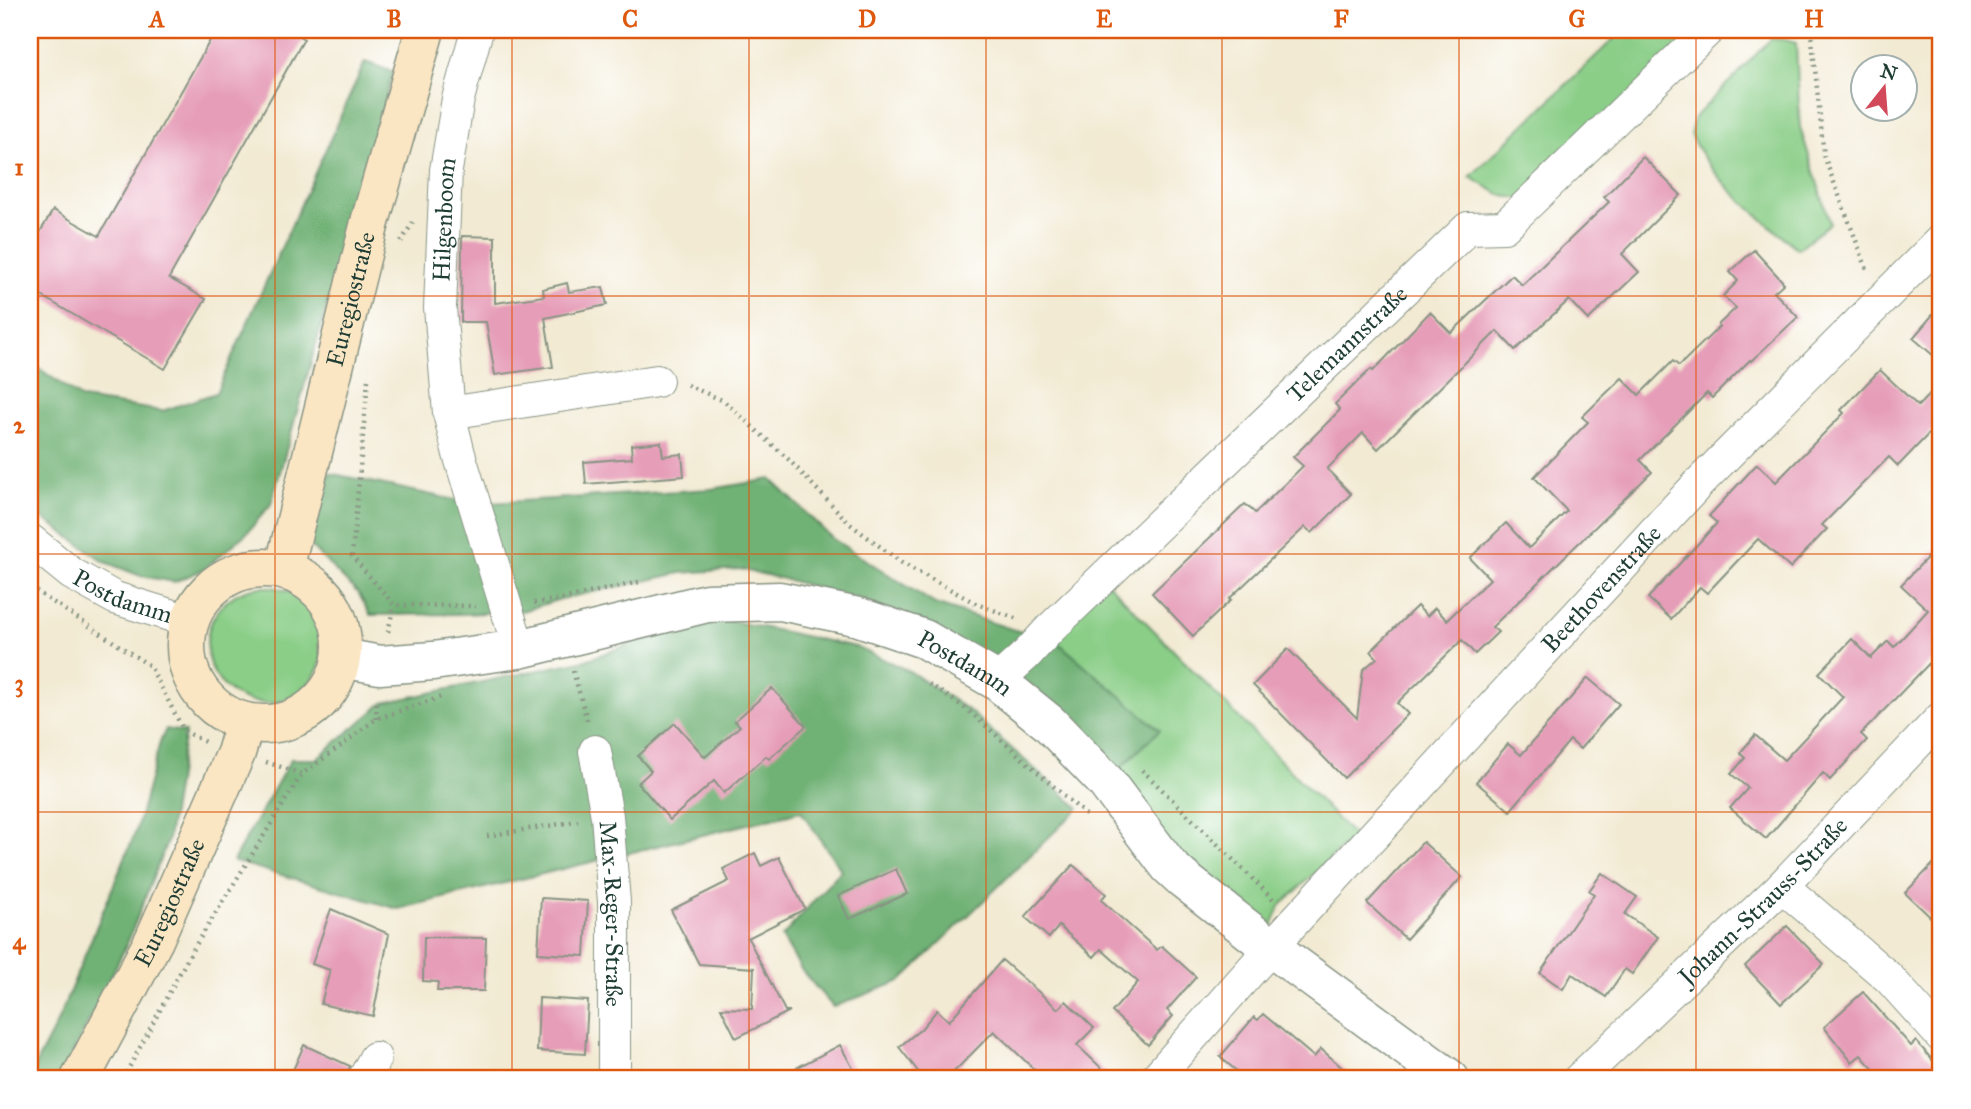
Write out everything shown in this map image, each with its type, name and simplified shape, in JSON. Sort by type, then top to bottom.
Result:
[{"type":"main road","name":"Euregiostraße","points":[[284,569],[370,222],[425,30]]},
{"type":"main road","points":[[260,567],[284,569],[305,579],[323,593],[336,613],[342,635],[342,658],[334,683],[318,703],[296,718],[271,724],[241,737],[222,712],[202,695],[189,672],[185,646],[189,621],[200,600],[216,583],[237,572],[260,567]]},
{"type":"main road","name":"Euregiostraße","points":[[80,1079],[154,940],[241,737]]},
{"type":"street","name":"Hilgenboom","points":[[477,30],[458,99],[446,170],[440,308],[449,413],[458,454],[519,649]]},
{"type":"street","name":"Telemannstraße","points":[[997,681],[1468,228],[1504,227],[1708,30]]},
{"type":"street","name":"Beethovenstraße","points":[[1155,1079],[1302,913],[1701,481],[1941,240]]},
{"type":"street","points":[[449,413],[657,381]]},
{"type":"street","name":"Postdamm","points":[[30,540],[72,574],[115,598],[189,621]]},
{"type":"street","name":"Postdamm","points":[[342,658],[380,665],[519,649],[707,603],[780,601],[859,617],[923,639],[997,681],[1049,723],[1105,781],[1169,866],[1272,948],[1450,1079]]},
{"type":"street","name":"Johann-Strauss-Straße","points":[[1579,1079],[1782,886],[1941,718]]},
{"type":"street","name":"Max-Reger-Straße","points":[[596,751],[607,816],[614,902],[614,1079]]},
{"type":"street","points":[[1782,886],[1889,978],[1941,1036]]},
{"type":"path","points":[[1811,30],[1824,156],[1880,302]]},
{"type":"path","points":[[398,247],[419,212]]},
{"type":"path","points":[[369,378],[352,556],[394,605],[507,606],[561,599],[641,581]]},
{"type":"path","points":[[657,381],[690,385],[724,401],[788,459],[850,524],[902,563],[977,604],[1049,630]]},
{"type":"path","points":[[30,587],[150,666],[184,731],[211,745],[241,737],[302,774]]},
{"type":"path","points":[[563,639],[596,751]]},
{"type":"path","points":[[919,678],[968,710],[1088,818]]},
{"type":"path","points":[[123,1079],[189,956],[302,774],[376,719],[452,693]]},
{"type":"path","points":[[1141,769],[1280,906]]},
{"type":"path","points":[[487,836],[607,816]]},
{"type":"green space","points":[[1623,30],[1708,30],[1532,200],[1503,196],[1470,177]]},
{"type":"green space","points":[[1771,39],[1796,43],[1800,127],[1830,223],[1798,249],[1723,182],[1699,151],[1690,134],[1695,117]]},
{"type":"green space","points":[[365,62],[393,72],[271,504],[247,533],[203,570],[174,582],[141,576],[105,562],[30,509],[30,362],[82,399],[162,411],[216,393]]},
{"type":"green space","points":[[329,473],[474,504],[711,489],[771,479],[833,539],[935,604],[1061,645],[1160,730],[1102,786],[866,601],[740,569],[681,573],[561,599],[522,611],[370,615],[359,594],[309,545]]},
{"type":"green space","points":[[1103,578],[1354,836],[1280,906],[1265,943],[1169,866],[1027,654]]},
{"type":"green space","points":[[265,587],[287,591],[306,604],[319,623],[323,645],[319,667],[306,686],[287,699],[265,703],[243,699],[224,686],[211,667],[207,645],[211,623],[224,604],[243,591]]},
{"type":"green space","points":[[708,616],[856,647],[909,671],[968,710],[1079,808],[901,981],[833,1007],[802,971],[782,937],[841,870],[801,811],[398,909],[233,861],[291,759],[316,759],[383,703],[586,660]]},
{"type":"green space","points":[[166,729],[185,732],[168,839],[127,944],[60,1079],[30,1079],[56,1025],[136,831]]},
{"type":"building","points":[[216,30],[289,30],[304,39],[169,278],[206,299],[165,369],[30,289],[30,249],[53,210],[99,236]]},
{"type":"building","points":[[1643,157],[1681,195],[1622,254],[1639,272],[1588,320],[1569,300],[1515,350],[1497,331],[1378,449],[1363,433],[1327,469],[1351,494],[1312,533],[1305,527],[1193,636],[1152,593],[1245,504],[1255,513],[1303,466],[1293,457],[1340,410],[1335,404],[1371,369],[1373,371],[1430,312],[1451,333],[1512,275],[1522,285],[1609,202],[1604,197]]},
{"type":"building","points":[[462,236],[495,237],[495,303],[544,296],[543,289],[567,283],[569,292],[603,287],[607,305],[545,318],[553,367],[495,375],[486,322],[461,322]]},
{"type":"building","points":[[1754,250],[1784,283],[1774,292],[1798,317],[1712,398],[1707,393],[1640,460],[1652,472],[1492,627],[1498,632],[1475,654],[1462,640],[1397,703],[1408,714],[1344,778],[1253,685],[1288,649],[1357,718],[1363,670],[1377,658],[1371,651],[1417,606],[1427,616],[1435,608],[1447,620],[1490,579],[1470,558],[1506,523],[1529,548],[1567,511],[1534,477],[1588,422],[1582,417],[1622,378],[1639,395],[1673,361],[1679,366],[1719,327],[1736,308],[1723,296],[1738,281],[1730,272]]},
{"type":"building","points":[[1941,305],[1941,362],[1913,338]]},
{"type":"building","points":[[1880,370],[1918,406],[1941,382],[1941,421],[1898,466],[1889,457],[1822,525],[1827,529],[1790,568],[1758,539],[1707,593],[1700,587],[1671,619],[1648,598],[1717,523],[1709,516],[1757,464],[1776,482],[1844,413],[1841,410]]},
{"type":"building","points":[[661,442],[663,456],[682,454],[684,476],[586,484],[584,462],[632,458],[631,445]]},
{"type":"building","points":[[1941,543],[1941,651],[1861,734],[1867,740],[1830,780],[1823,773],[1766,839],[1730,808],[1748,788],[1731,774],[1745,758],[1740,753],[1755,735],[1784,760],[1843,697],[1819,673],[1852,639],[1871,658],[1888,641],[1894,647],[1928,610],[1901,585]]},
{"type":"building","points":[[1588,678],[1619,704],[1580,749],[1570,740],[1510,811],[1476,782],[1508,744],[1521,755]]},
{"type":"building","points":[[772,688],[806,726],[769,759],[766,756],[724,793],[714,781],[670,820],[638,783],[651,771],[638,756],[675,723],[705,757],[740,726],[735,721]]},
{"type":"building","points":[[1423,842],[1462,877],[1406,939],[1367,903]]},
{"type":"building","points":[[755,853],[761,866],[779,857],[805,909],[748,938],[785,1011],[790,1011],[736,1038],[721,1008],[752,1009],[754,968],[699,964],[671,910],[729,881],[723,869]]},
{"type":"building","points":[[1941,856],[1941,927],[1905,893]]},
{"type":"building","points":[[1073,865],[1106,894],[1101,900],[1157,950],[1162,946],[1196,977],[1167,1010],[1173,1016],[1148,1045],[1112,1012],[1138,982],[1101,949],[1094,957],[1059,926],[1049,938],[1025,917]]},
{"type":"building","points":[[896,869],[907,894],[849,919],[838,896]]},
{"type":"building","points":[[1602,873],[1637,897],[1625,914],[1658,937],[1632,974],[1625,969],[1606,997],[1572,974],[1563,989],[1540,973],[1594,894],[1589,891]]},
{"type":"building","points":[[541,898],[588,901],[585,956],[538,953]]},
{"type":"building","points":[[331,909],[389,934],[373,1016],[321,1004],[330,970],[312,964]]},
{"type":"building","points":[[1787,926],[1824,964],[1781,1004],[1745,966]]},
{"type":"building","points":[[424,937],[486,938],[484,991],[437,991],[438,982],[423,981]]},
{"type":"building","points":[[1002,960],[1058,1009],[1066,1001],[1094,1028],[1077,1045],[1113,1079],[1044,1079],[994,1031],[947,1079],[924,1079],[899,1047],[921,1029],[937,1010],[949,1021]]},
{"type":"building","points":[[1863,992],[1911,1046],[1916,1041],[1941,1070],[1941,1079],[1882,1079],[1861,1055],[1852,1062],[1824,1027]]},
{"type":"building","points":[[539,998],[588,1001],[585,1054],[537,1051]]},
{"type":"building","points":[[1263,1014],[1314,1057],[1321,1049],[1355,1079],[1246,1079],[1220,1057],[1254,1017],[1258,1020]]},
{"type":"building","points":[[304,1045],[350,1066],[346,1079],[289,1079]]},
{"type":"building","points":[[840,1045],[859,1079],[775,1079]]}]
